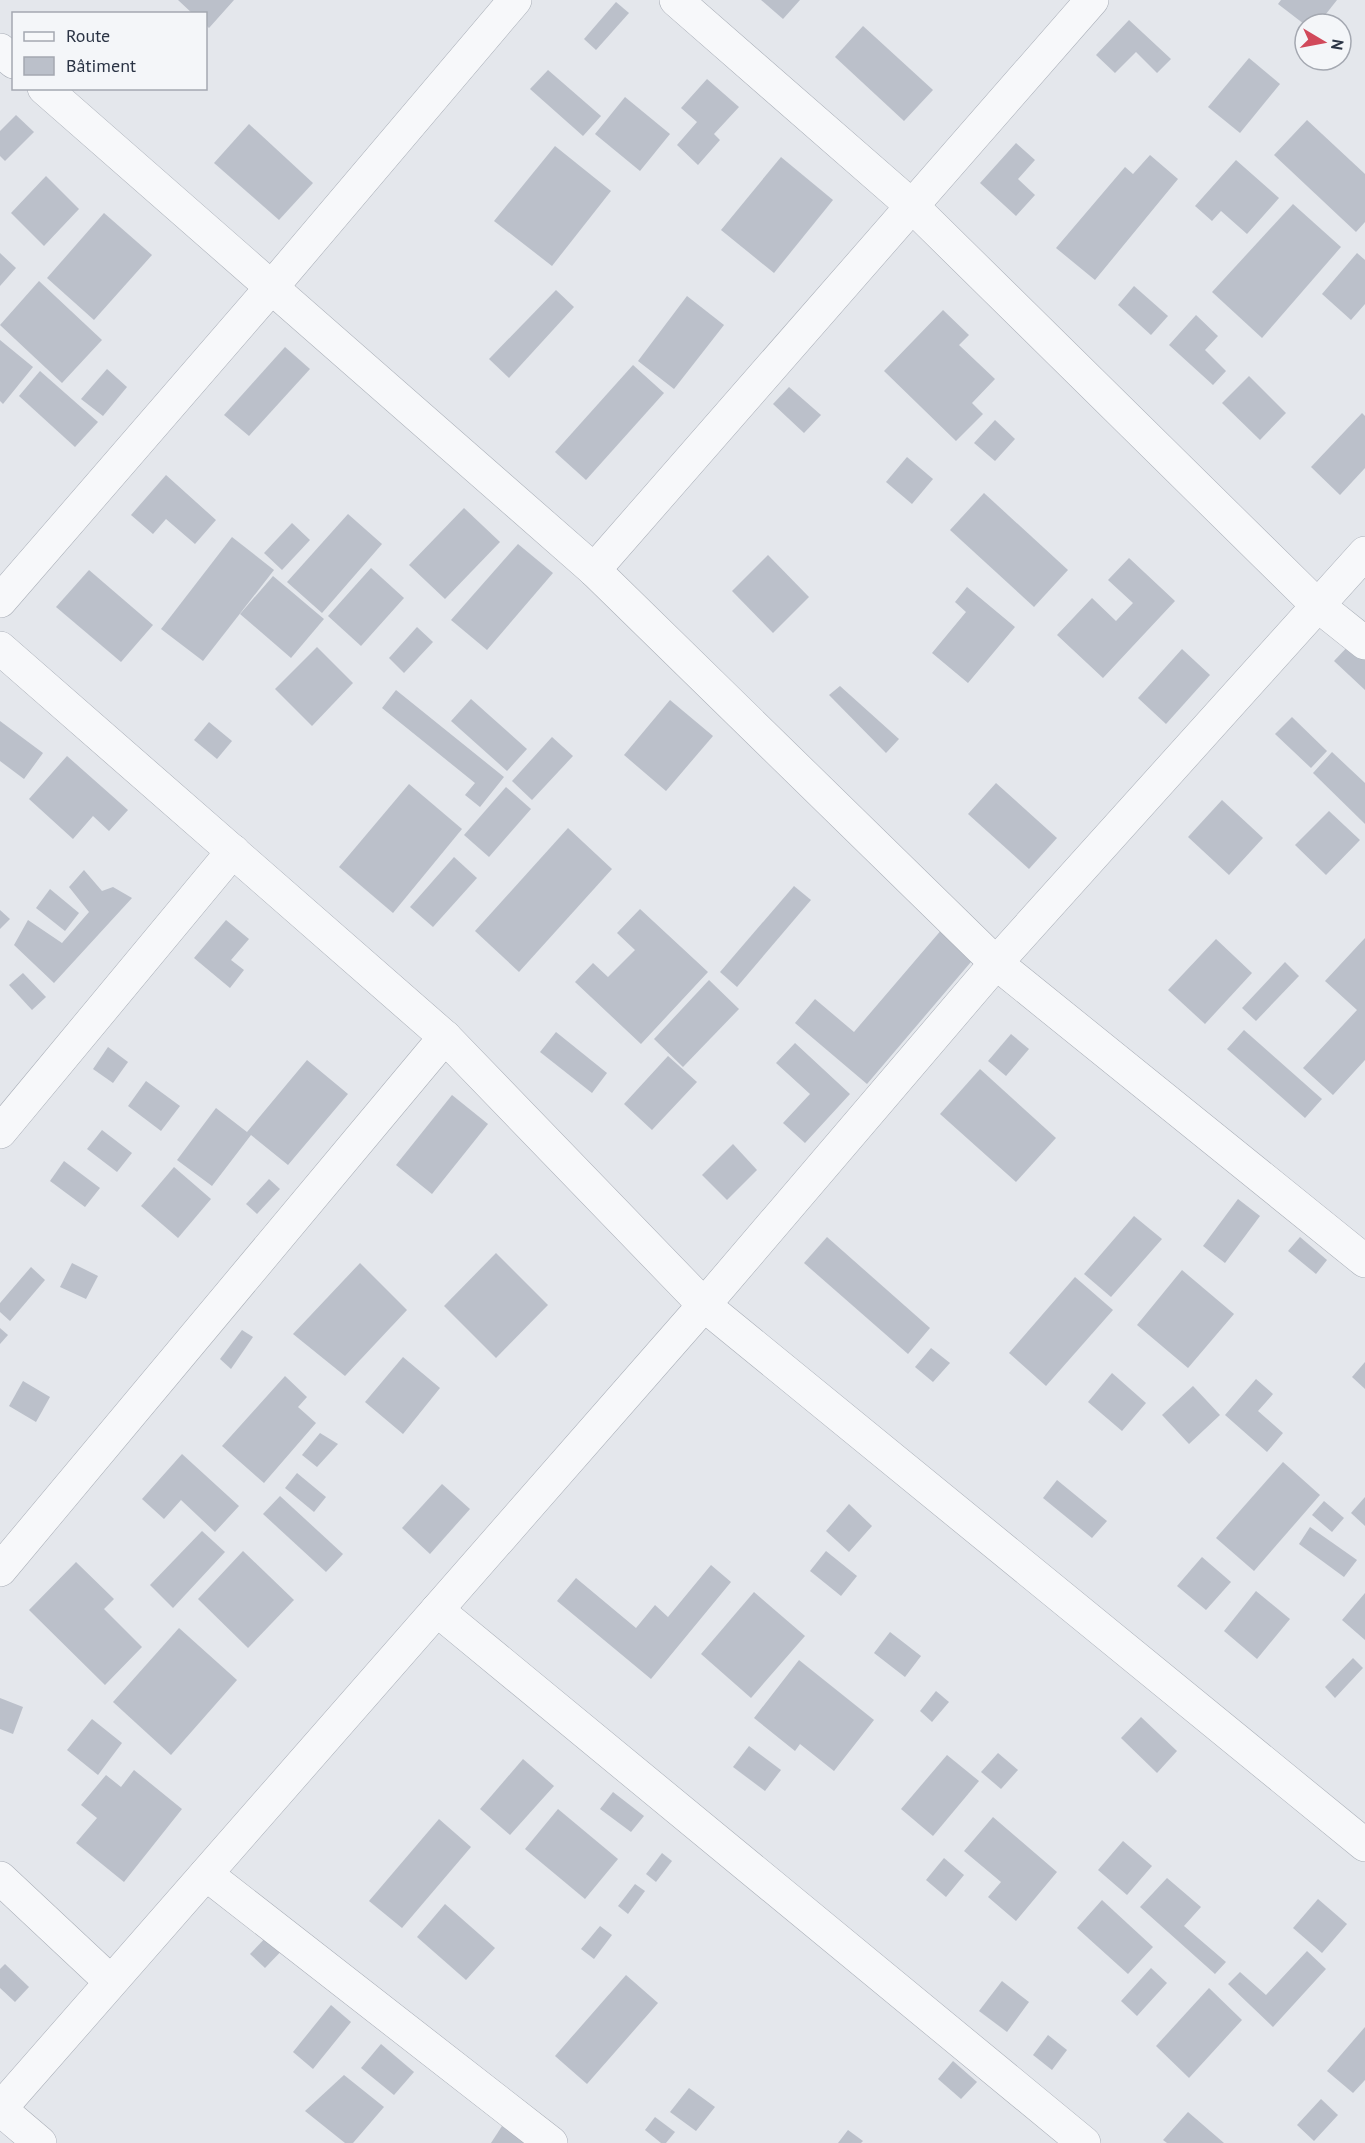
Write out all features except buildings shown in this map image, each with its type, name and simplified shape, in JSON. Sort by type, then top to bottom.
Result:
[{"type":"street","points":[[0,601],[271,288],[515,0]]},
{"type":"street","points":[[676,0],[912,207],[1316,604],[1365,643]]},
{"type":"street","points":[[594,570],[1092,0]]},
{"type":"street","points":[[0,50],[12,60]]},
{"type":"street","points":[[46,90],[594,570],[996,963],[1365,1262]]},
{"type":"street","points":[[40,2143],[0,2109],[704,1305],[996,963],[1316,604],[1365,553]]},
{"type":"street","points":[[0,648],[445,1037],[704,1305],[1365,1845]]},
{"type":"street","points":[[0,1132],[233,851]]},
{"type":"street","points":[[0,1570],[445,1037]]},
{"type":"street","points":[[437,1610],[1084,2143]]},
{"type":"street","points":[[206,1874],[551,2143]]},
{"type":"street","points":[[0,1878],[110,1981]]}]
